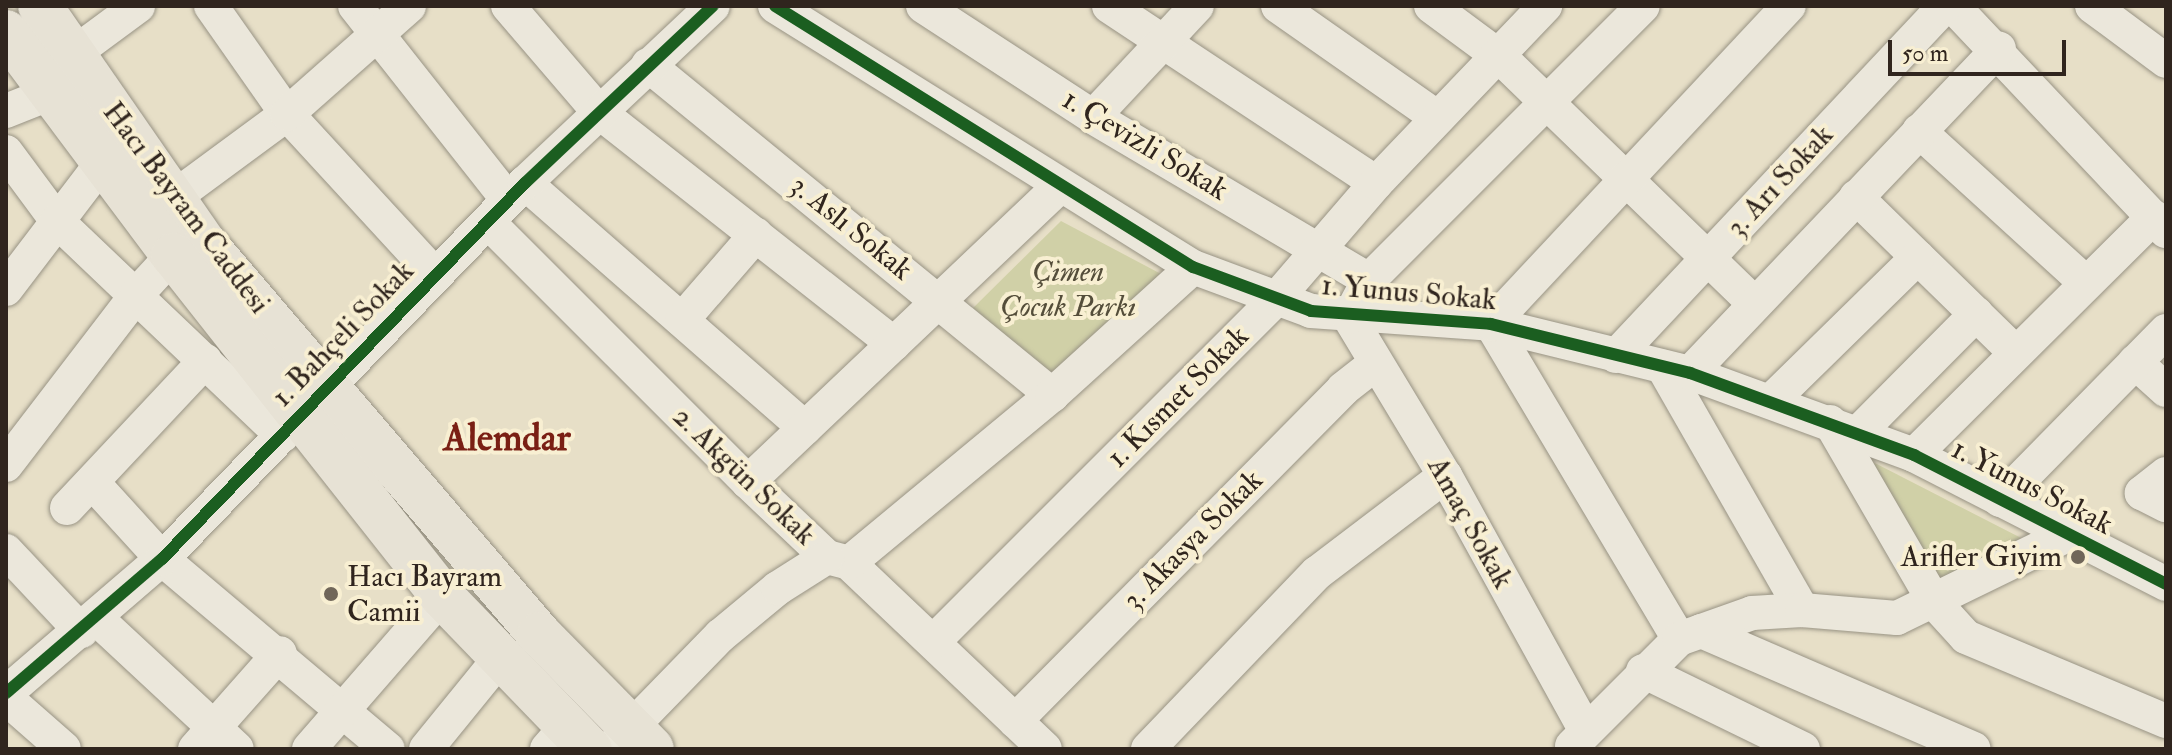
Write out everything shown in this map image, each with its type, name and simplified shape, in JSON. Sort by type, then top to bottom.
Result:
[{"type":"main road","name":"Hacı Bayram Caddesi","points":[[40,6],[205,244],[302,411],[539,634],[630,741]]},
{"type":"main road","name":"Hacı Bayram Caddesi","points":[[8,38],[173,255],[302,411],[442,596],[500,658],[568,741]]},
{"type":"street","points":[[73,54],[138,6]]},
{"type":"street","points":[[211,6],[287,114],[435,275]]},
{"type":"street","points":[[355,6],[375,37],[507,202],[682,320],[805,428]]},
{"type":"street","points":[[173,198],[287,114],[409,6]]},
{"type":"street","points":[[508,6],[599,112],[894,344]]},
{"type":"street","name":"1. Bahçeli Sokak","points":[[8,689],[89,624],[162,559],[507,202],[713,6]]},
{"type":"street","name":"1. Yunus Sokak","points":[[775,6],[1059,187],[1193,267],[1276,299],[1349,317],[1491,324],[1677,370],[1772,400],[1914,455],[2166,584]]},
{"type":"street","name":"1. Çevizli Sokak","points":[[923,6],[1093,117],[1319,247],[1369,280]]},
{"type":"street","points":[[1109,6],[1161,44],[1376,183]]},
{"type":"street","points":[[1093,117],[1197,6]]},
{"type":"street","points":[[1278,6],[1438,118]]},
{"type":"street","points":[[1431,6],[1500,57],[1755,304]]},
{"type":"street","points":[[1349,317],[1369,280],[1643,6]]},
{"type":"street","points":[[1789,6],[1491,324],[1690,635],[1974,749]]},
{"type":"street","name":"3. Arı Sokak","points":[[1616,356],[1945,6]]},
{"type":"street","points":[[1914,455],[2086,283],[2160,224],[1999,49],[1953,6]]},
{"type":"street","points":[[2096,7],[2166,61]]},
{"type":"street","name":"1. Kısmet Sokak","points":[[934,641],[1276,299],[1376,183],[1500,57],[1539,8]]},
{"type":"street","points":[[1802,610],[1677,370],[1755,304],[1999,49]]},
{"type":"street","name":"3. Aslı Sokak","points":[[648,65],[941,299],[1052,395]]},
{"type":"street","points":[[6,111],[51,93]]},
{"type":"street","points":[[1919,131],[2086,283]]},
{"type":"street","points":[[6,152],[57,221],[205,361],[302,411]]},
{"type":"street","points":[[6,289],[102,163]]},
{"type":"street","points":[[748,482],[1059,187]]},
{"type":"street","points":[[1856,197],[2016,353]]},
{"type":"street","name":"2. Akgün Sokak","points":[[507,202],[748,482],[934,641],[1045,749]]},
{"type":"street","points":[[682,320],[756,235]]},
{"type":"street","points":[[6,465],[137,294],[173,255]]},
{"type":"street","points":[[1772,400],[1918,257]]},
{"type":"street","points":[[630,741],[720,636],[778,588],[838,560],[1052,395],[1193,267]]},
{"type":"street","points":[[1976,314],[1844,427],[1935,603],[1966,637],[2166,721]]},
{"type":"street","name":"Amaç Sokak","points":[[1349,317],[1445,476],[1578,740]]},
{"type":"street","points":[[2000,500],[2166,331]]},
{"type":"street","points":[[67,508],[205,361]]},
{"type":"street","points":[[2135,362],[2166,390]]},
{"type":"street","name":"3. Akasya Sokak","points":[[1015,721],[1343,389],[1375,364]]},
{"type":"street","points":[[2166,474],[2142,493],[2166,505]]},
{"type":"street","points":[[1148,749],[1317,573],[1445,476]]},
{"type":"street","points":[[92,482],[162,559],[280,653],[388,749]]},
{"type":"street","points":[[1578,740],[1643,671],[1690,635],[1752,613],[1802,610],[1897,618],[1935,603],[2067,535]]},
{"type":"street","points":[[6,551],[215,742],[280,653]]},
{"type":"street","points":[[309,749],[442,596]]},
{"type":"street","points":[[426,749],[500,658]]},
{"type":"street","points":[[1643,671],[1803,749]]},
{"type":"street","points":[[8,689],[64,749]]},
{"type":"green space","name":"Çimen Çocuk Parkı","points":[[1061,221],[1163,275],[1051,380],[972,309]]},
{"type":"green space","points":[[1865,458],[2029,542],[1945,586]]},
{"type":"cycle path","points":[[6,693],[162,559],[525,183],[713,6]]},
{"type":"cycle path","points":[[775,6],[1193,267],[1311,311],[1491,324],[1690,373],[1914,455],[2166,584]]},
{"type":"place","name":"Arifler Giyim","points":[[2078,557]]},
{"type":"place","name":"Hacı Bayram Camii","points":[[331,594]]},
{"type":"district","name":"Alemdar","points":[[507,439]]}]
